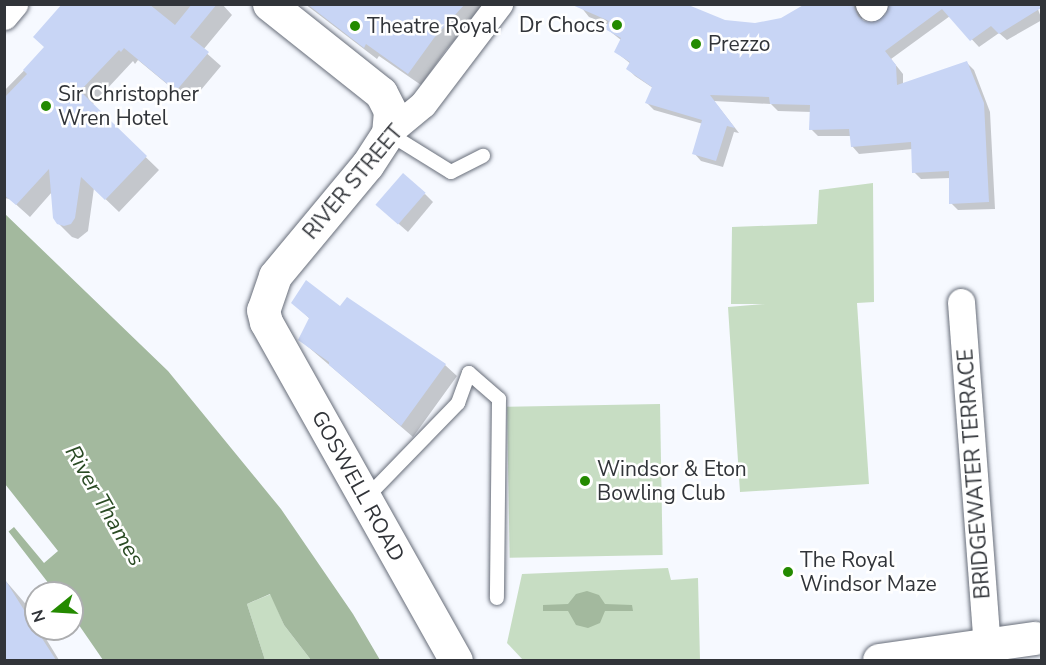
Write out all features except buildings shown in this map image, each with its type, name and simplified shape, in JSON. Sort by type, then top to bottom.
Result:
[{"type":"street","points":[[4,16],[14,4]]},
{"type":"street","points":[[269,4],[381,93],[390,111],[388,133]]},
{"type":"street","name":"RIVER STREET","points":[[262,310],[275,276],[367,165],[388,133],[423,104],[499,4]]},
{"type":"street","points":[[869,4],[871,7],[874,4]]},
{"type":"street","name":"BRIDGEWATER TERRACE","points":[[961,302],[987,645]]},
{"type":"street","name":"GOSWELL ROAD","points":[[262,310],[266,322],[456,660]]},
{"type":"street","points":[[879,660],[1034,638]]},
{"type":"lane","points":[[388,133],[452,172],[483,156]]},
{"type":"lane","points":[[365,499],[458,403],[469,373],[499,399],[497,598]]},
{"type":"shaded area","points":[[873,183],[874,302],[857,303],[869,484],[740,492],[728,307],[765,304],[731,304],[732,227],[817,224],[819,190]]},
{"type":"shaded area","name":"Windsor & Eton Bowling Club","points":[[660,404],[663,555],[510,558],[507,407]]},
{"type":"shaded area","points":[[668,568],[671,580],[698,578],[700,660],[523,660],[507,643],[522,574]]},
{"type":"shaded area","points":[[271,594],[284,625],[311,660],[265,660],[247,604]]},
{"type":"water","name":"River Thames","points":[[4,213],[168,371],[281,509],[353,614],[380,660],[311,660],[284,625],[270,594],[247,604],[265,660],[103,660],[84,632],[84,581],[47,581],[5,527]]},
{"type":"water","points":[[587,591],[599,595],[605,604],[632,605],[633,611],[605,611],[600,623],[588,628],[576,625],[568,611],[543,611],[543,605],[568,604],[576,594]]},
{"type":"pier","points":[[5,484],[58,551],[44,563],[14,527],[8,532],[5,527]]},
{"type":"place","name":"Dr Chocs","points":[[617,25]]},
{"type":"place","name":"Theatre Royal","points":[[355,26]]},
{"type":"place","name":"Prezzo","points":[[696,44]]},
{"type":"place","name":"Sir Christopher Wren Hotel","points":[[46,106]]},
{"type":"place","name":"Windsor & Eton Bowling Club","points":[[585,481]]},
{"type":"place","name":"The Royal Windsor Maze","points":[[788,572]]}]
